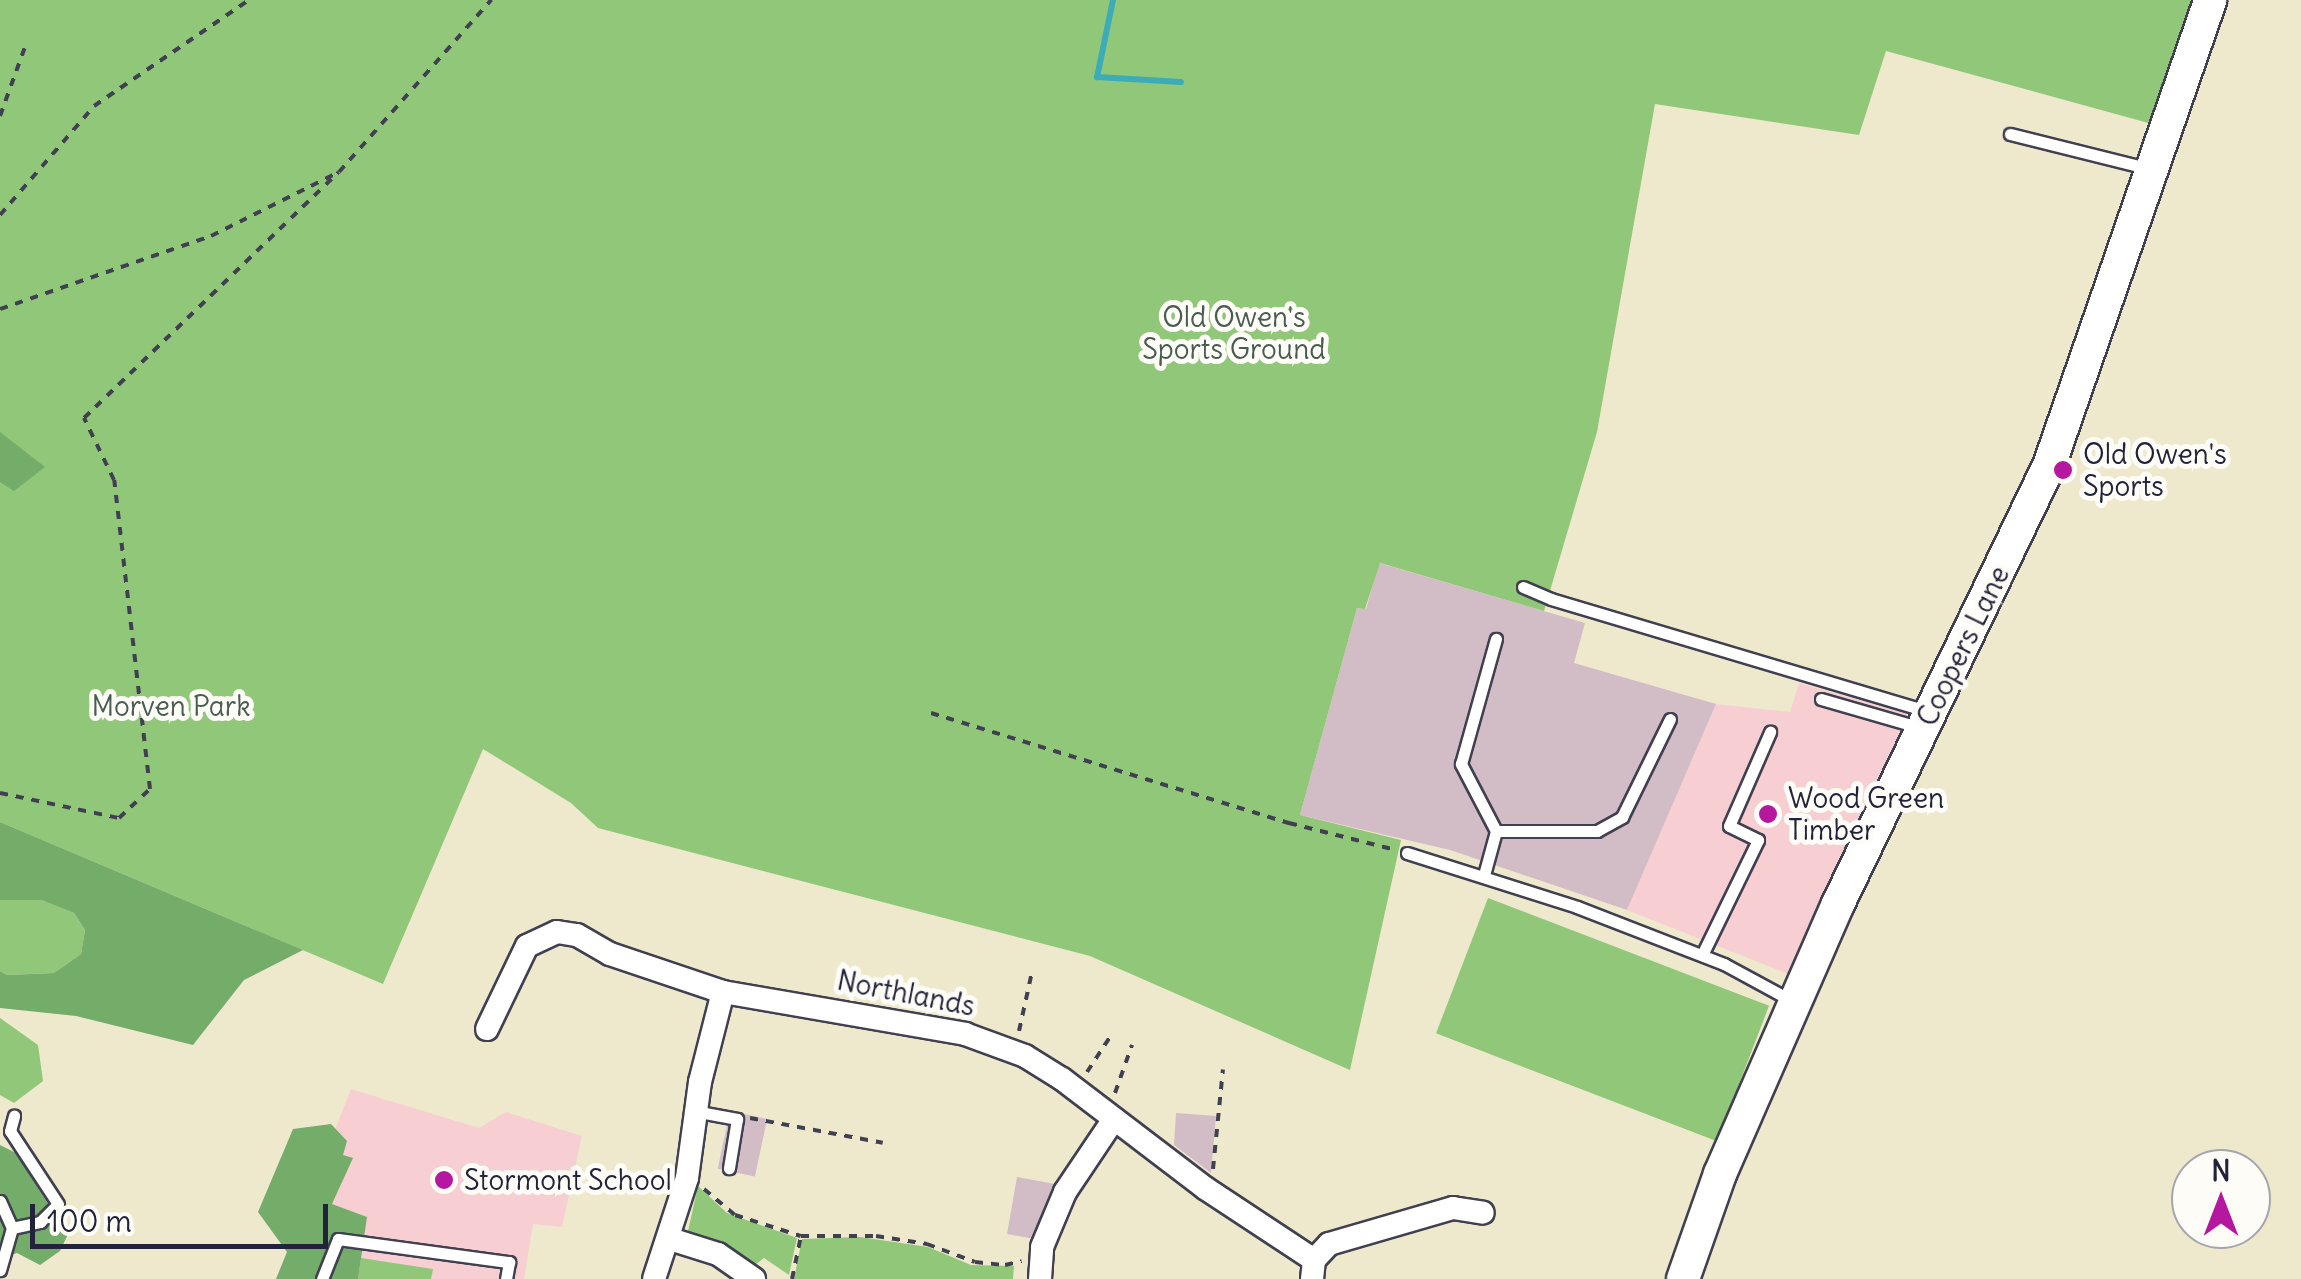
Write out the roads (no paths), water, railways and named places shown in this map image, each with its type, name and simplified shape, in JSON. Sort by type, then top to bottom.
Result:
[{"type":"main road","name":"Coopers Lane","points":[[1682,1279],[1720,1174],[1794,1002],[2049,466],[2210,0]]},
{"type":"street","name":"Northlands","points":[[487,1028],[527,946],[557,932],[577,935],[610,954],[723,992],[902,1020],[965,1034],[1012,1050],[1076,1088],[1313,1269]]},
{"type":"street","points":[[654,1279],[670,1239],[686,1178],[694,1111],[723,992]]},
{"type":"street","points":[[1040,1270],[1064,1192],[1110,1116]]},
{"type":"street","points":[[1313,1269],[1330,1244],[1454,1208],[1483,1213]]},
{"type":"street","points":[[670,1239],[718,1254],[754,1279]]},
{"type":"lane","points":[[2010,134],[2150,169]]},
{"type":"lane","points":[[1523,587],[1551,600],[1926,720]]},
{"type":"lane","points":[[1484,874],[1496,831],[1461,764],[1496,639]]},
{"type":"lane","points":[[1821,699],[1926,720]]},
{"type":"lane","points":[[1496,831],[1597,832],[1622,818],[1670,719]]},
{"type":"lane","points":[[1702,955],[1758,840],[1729,826],[1770,732]]},
{"type":"lane","points":[[1408,853],[1484,874],[1702,955],[1794,1002]]},
{"type":"lane","points":[[694,1111],[737,1119],[729,1168]]},
{"type":"lane","points":[[12,1228],[40,1222],[58,1204],[10,1132],[14,1116]]},
{"type":"lane","points":[[0,1201],[12,1228],[0,1270]]},
{"type":"lane","points":[[322,1279],[338,1239],[509,1262],[506,1279]]},
{"type":"waterway","points":[[1113,0],[1097,77],[1181,82]]},
{"type":"place","name":"Old Owen's Sports","points":[[2063,470]]},
{"type":"place","name":"Wood Green Timber","points":[[1768,814]]},
{"type":"place","name":"Stormont School","points":[[444,1180]]},
{"type":"park label","name":"Old Owen's Sports Ground","points":[[1234,333]]},
{"type":"park label","name":"Morven Park","points":[[171,706]]}]
